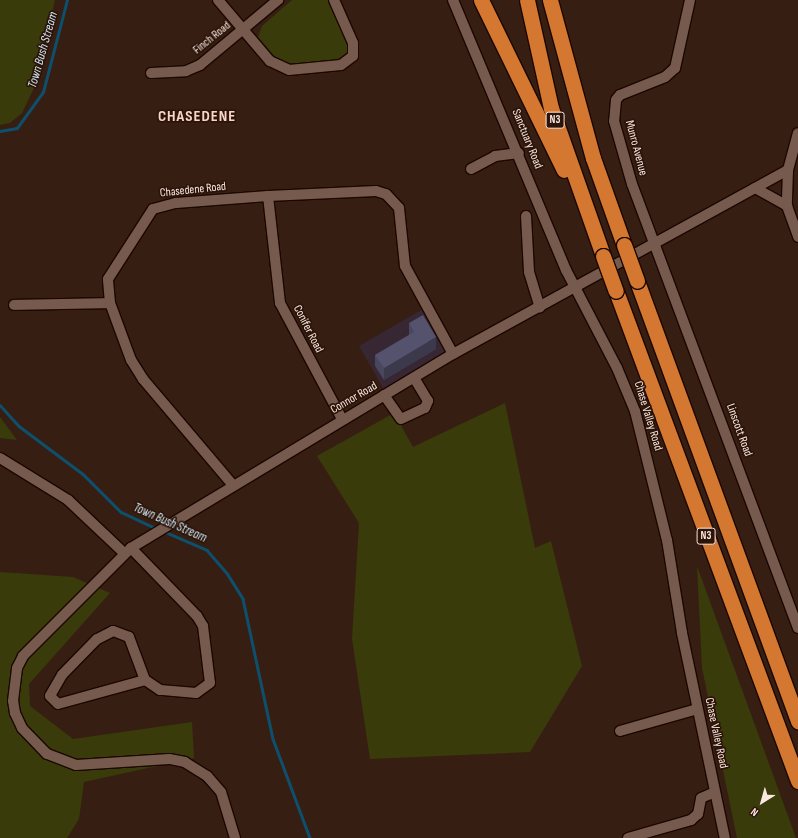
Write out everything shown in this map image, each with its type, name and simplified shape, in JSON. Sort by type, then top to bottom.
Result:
[{"type":"highway","points":[[481,0],[596,236]]},
{"type":"highway","name":"N3","points":[[527,0],[551,108],[603,256],[798,781]]},
{"type":"highway","name":"N3","points":[[550,0],[593,158],[798,722]]},
{"type":"highway","points":[[558,0],[560,40]]},
{"type":"street","points":[[218,0],[270,61],[283,68],[341,65],[353,56],[353,42],[334,0]]},
{"type":"street","name":"Finch Road","points":[[151,74],[194,68],[278,0]]},
{"type":"street","name":"Sanctuary Road","points":[[453,0],[519,153],[574,288]]},
{"type":"street","name":"Munro Avenue","points":[[655,241],[619,142],[615,107],[624,92],[665,77],[675,68],[690,0]]},
{"type":"street","points":[[798,133],[787,206],[798,237]]},
{"type":"street","points":[[471,169],[495,156],[519,153]]},
{"type":"street","points":[[574,288],[655,241],[792,168]]},
{"type":"street","points":[[754,188],[787,206]]},
{"type":"street","name":"Chasedene Road","points":[[232,484],[143,379],[132,360],[110,303],[108,279],[153,209],[176,203],[268,196],[376,191],[393,198],[399,208],[405,266],[453,354]]},
{"type":"street","name":"Conifer Road","points":[[268,196],[280,303],[342,419]]},
{"type":"street","points":[[526,216],[529,272],[540,306]]},
{"type":"street","name":"Linscott Road","points":[[655,241],[798,628]]},
{"type":"street","name":"Connor Road","points":[[235,838],[221,792],[196,767],[169,759],[97,766],[60,761],[33,741],[15,713],[12,701],[17,668],[23,656],[128,550],[232,484],[342,419],[453,354],[574,288]]},
{"type":"street","name":"Chase Valley Road","points":[[574,288],[604,340],[635,411],[667,540],[697,709],[725,838]]},
{"type":"street","points":[[14,305],[110,303]]},
{"type":"street","points":[[384,395],[401,419],[425,408],[428,401],[414,378]]},
{"type":"street","points":[[0,458],[68,500],[128,550],[197,616],[203,626],[211,677],[208,686],[196,693],[167,692],[145,680],[129,637],[113,631],[97,640],[62,675],[50,696],[58,704],[145,680]]},
{"type":"street","points":[[620,731],[697,709]]},
{"type":"street","points":[[628,838],[691,820],[698,814],[702,798],[715,792]]},
{"type":"shaded area","points":[[0,0],[55,0],[34,88],[22,113],[10,123],[0,125]]},
{"type":"shaded area","points":[[292,0],[330,0],[353,50],[341,64],[282,65],[258,37],[262,26]]},
{"type":"shaded area","points":[[423,309],[448,352],[384,389],[359,346]]},
{"type":"shaded area","points":[[505,403],[535,548],[551,541],[582,666],[530,752],[370,759],[352,639],[359,523],[317,456],[394,413],[413,447]]},
{"type":"shaded area","points":[[0,417],[17,440],[0,438]]},
{"type":"shaded area","points":[[697,566],[796,838],[737,838],[702,668]]},
{"type":"shaded area","points":[[0,572],[73,577],[110,593],[29,684],[30,706],[73,739],[192,722],[194,758],[84,782],[79,819],[67,838],[0,838]]},
{"type":"building","points":[[423,315],[436,337],[384,368],[375,355],[414,332],[409,323]]},
{"type":"waterway","name":"Town Bush Stream","points":[[0,131],[17,128],[43,92],[67,0]]},
{"type":"waterway","name":"Town Bush Stream","points":[[0,405],[19,426],[83,474],[121,512],[157,529]]},
{"type":"waterway","name":"Town Bush Stream","points":[[163,531],[207,550],[227,573],[243,599],[273,739],[310,838]]},
{"type":"district","name":"CHASEDENE","points":[[197,117]]}]
